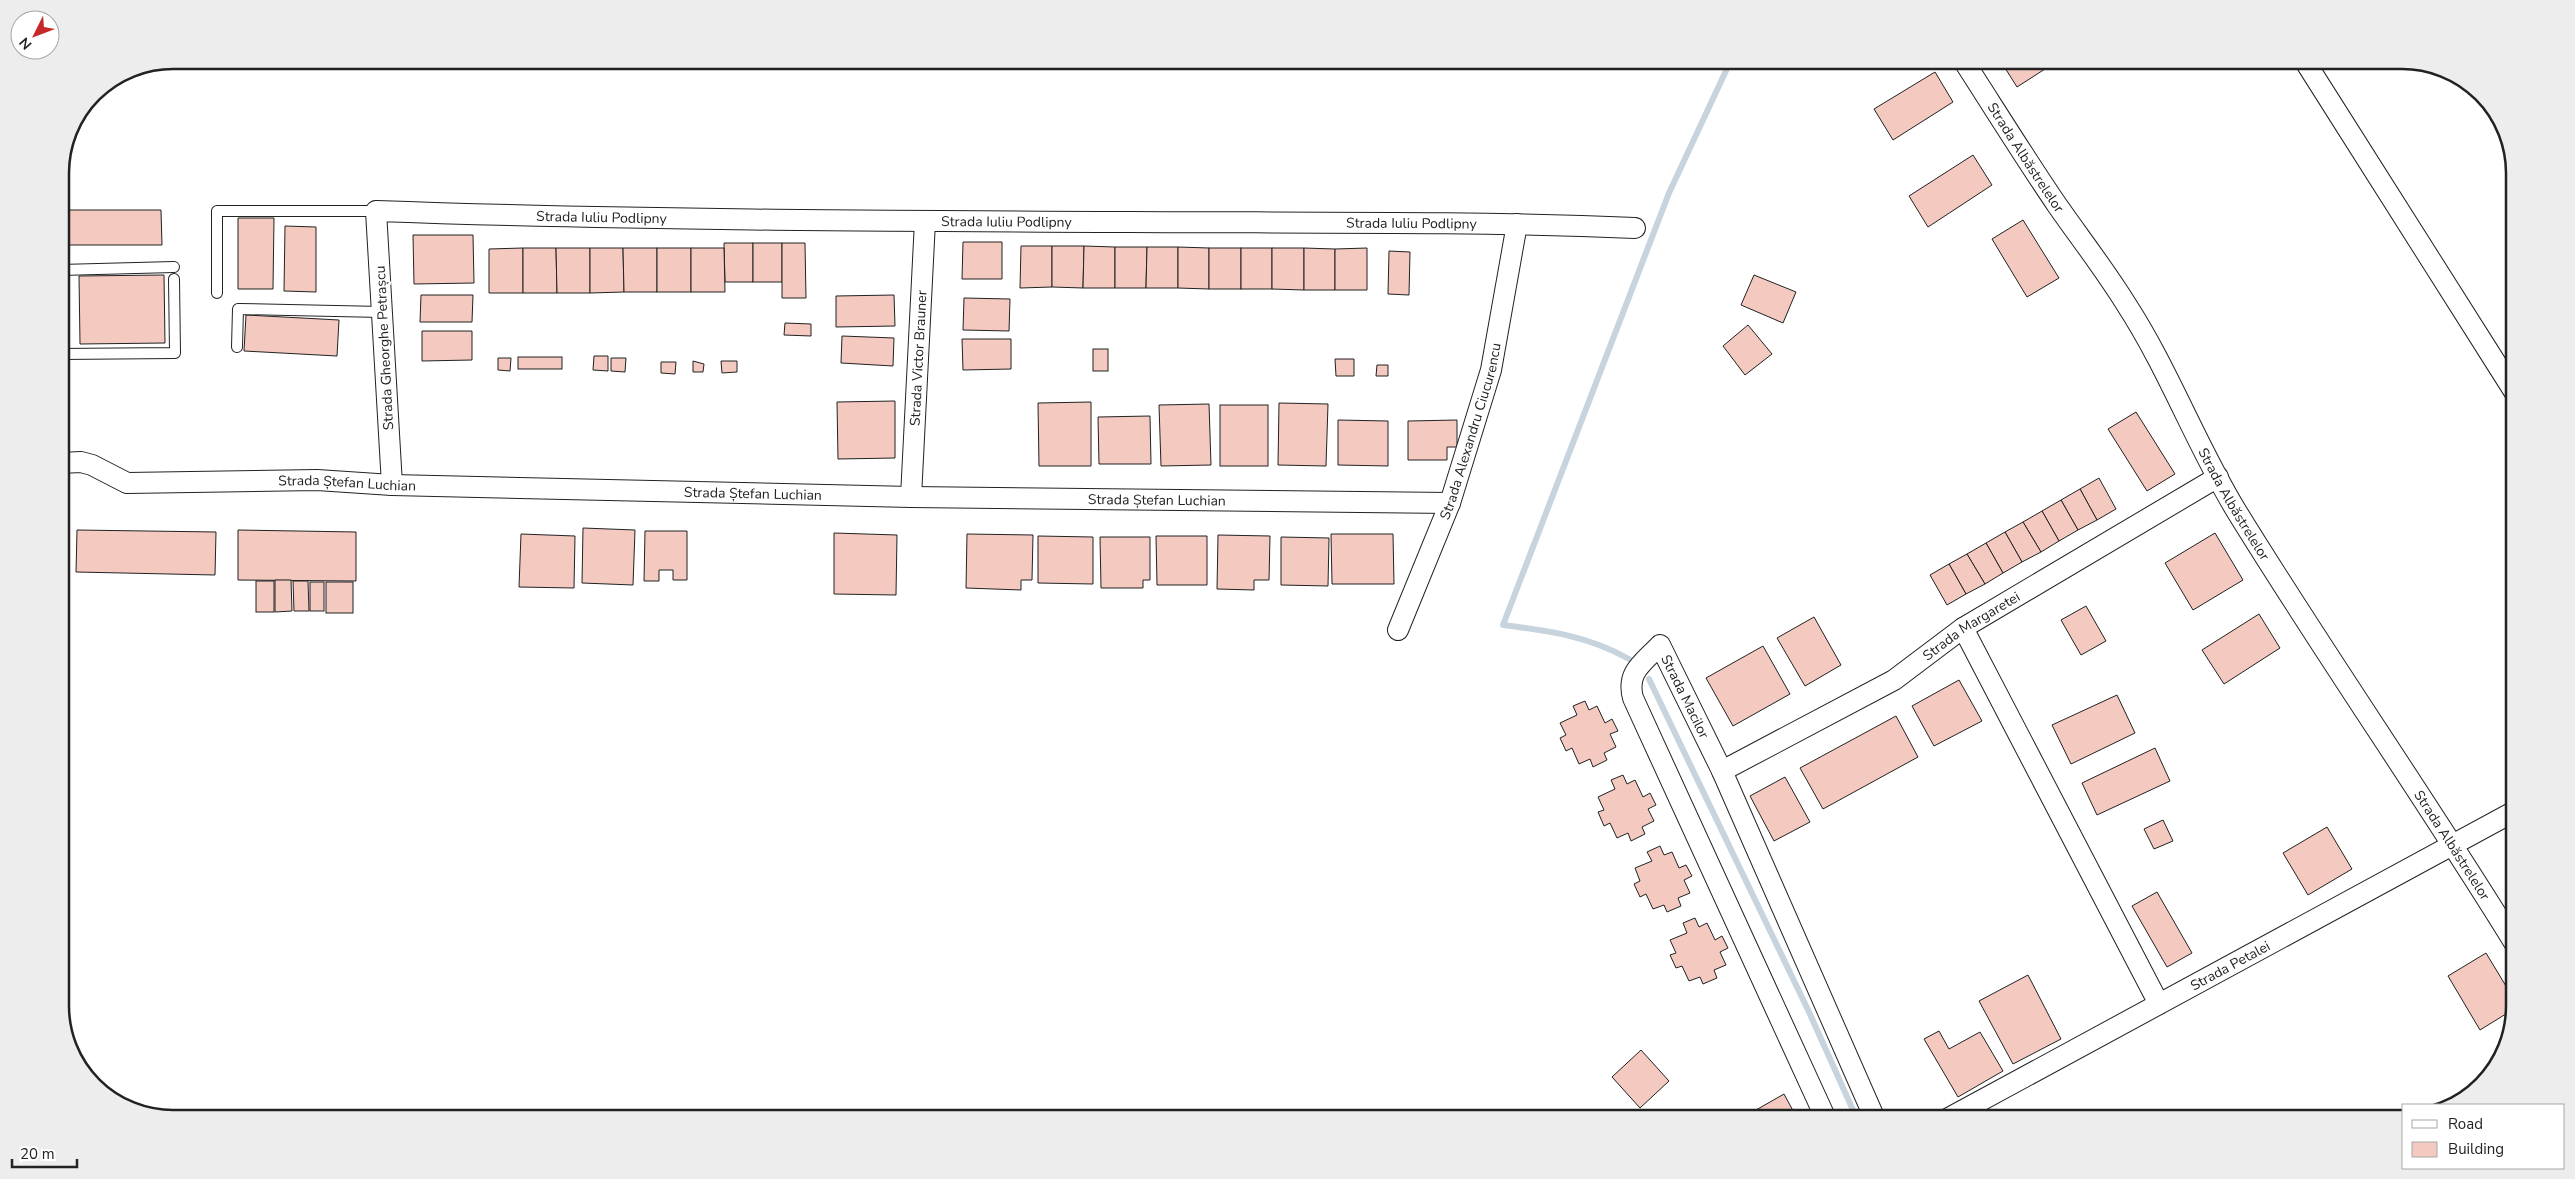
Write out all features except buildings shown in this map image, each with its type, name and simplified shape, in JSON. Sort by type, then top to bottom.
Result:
[{"type":"street","name":"Strada Albăstrelelor","points":[[1969,69],[2056,203],[2127,304],[2172,385],[2218,477],[2321,646],[2454,844],[2506,929]]},
{"type":"street","points":[[2310,69],[2506,379]]},
{"type":"street","name":"Strada Iuliu Podlipny","points":[[376,211],[546,217],[1517,224],[1635,228]]},
{"type":"street","name":"Strada Gheorghe Petrașcu","points":[[376,211],[392,485]]},
{"type":"street","name":"Strada Victor Brauner","points":[[911,497],[926,221]]},
{"type":"street","name":"Strada Alexandru Ciucurencu","points":[[1398,630],[1450,503],[1491,370],[1517,224]]},
{"type":"street","name":"Strada Ștefan Luchian","points":[[69,463],[87,464],[127,483],[317,480],[392,485],[911,497],[1450,503]]},
{"type":"street","name":"Strada Margaretei","points":[[1722,771],[1894,680],[1963,628],[2218,477]]},
{"type":"street","points":[[1963,628],[2159,1004]]},
{"type":"street","name":"Strada Macilor","points":[[1822,1110],[1633,698],[1630,689],[1632,675],[1660,645],[1722,771],[1871,1110]]},
{"type":"street","name":"Strada Petalei","points":[[1964,1110],[2506,816]]},
{"type":"lane","points":[[217,293],[217,211],[376,211]]},
{"type":"lane","points":[[69,270],[174,267]]},
{"type":"lane","points":[[69,354],[175,353],[174,279]]},
{"type":"lane","points":[[237,347],[238,309],[382,312]]},
{"type":"waterway","points":[[1629,659],[1614,651],[1584,640],[1553,632],[1503,625],[1669,193],[1727,69]]},
{"type":"waterway","points":[[1649,679],[1809,1012],[1853,1110]]}]
